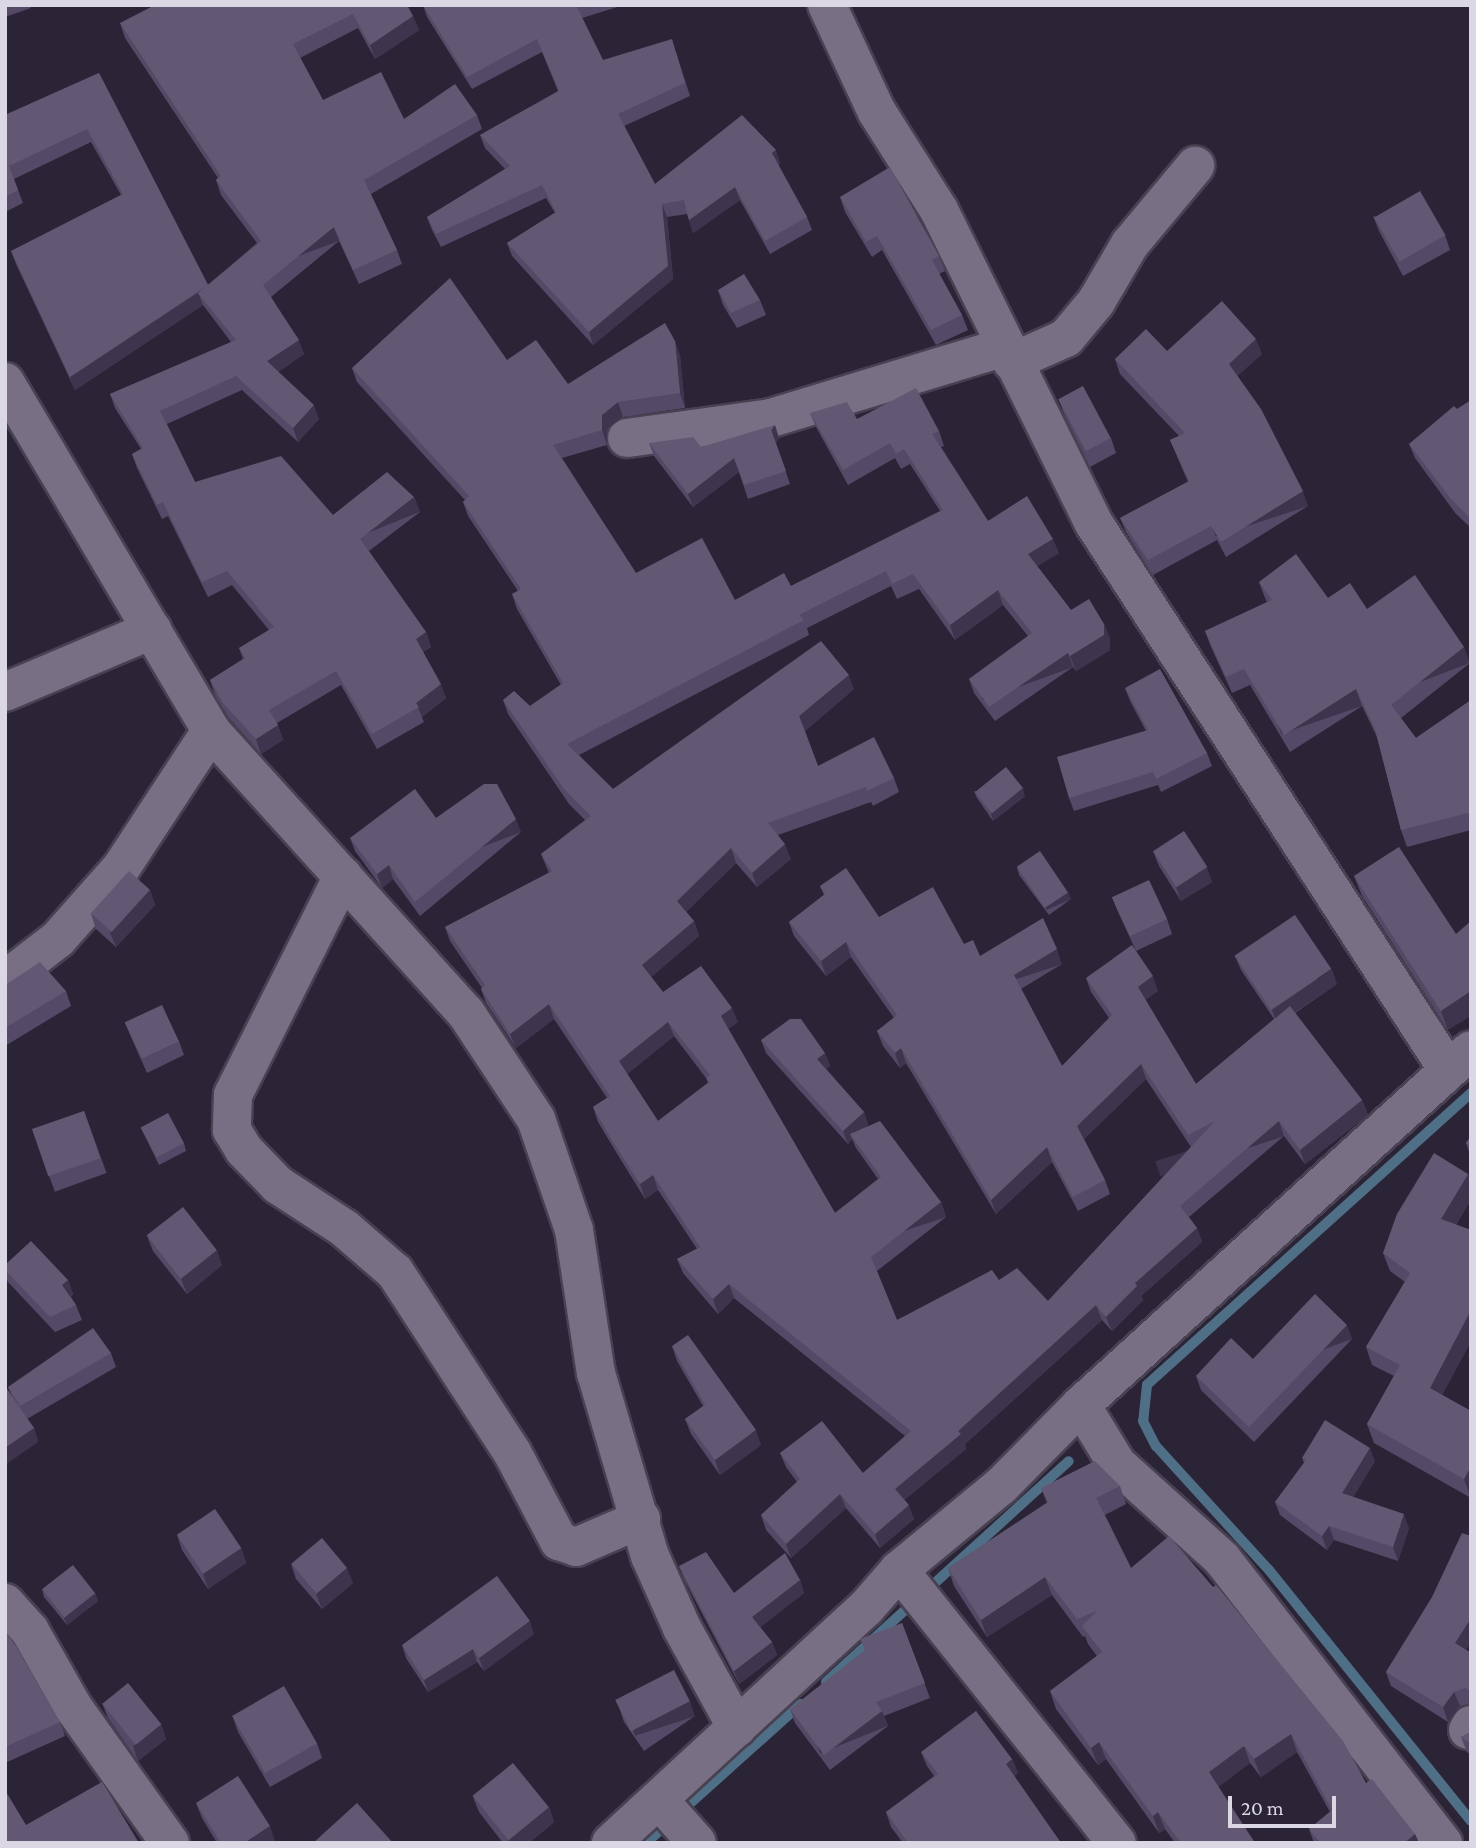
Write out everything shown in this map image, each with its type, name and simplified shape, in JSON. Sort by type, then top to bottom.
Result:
[{"type":"street","points":[[611,1843],[866,1608],[917,1592],[1001,1486],[1081,1405],[1459,1060],[1093,522],[1008,355],[939,210],[877,112],[827,5]]},
{"type":"street","points":[[628,438],[771,418],[1066,338],[1096,302],[1130,244],[1195,166]]},
{"type":"street","points":[[5,382],[211,731],[466,1013],[536,1119],[574,1230],[596,1373],[650,1556],[682,1628],[737,1728]]},
{"type":"street","points":[[5,692],[152,630]]},
{"type":"street","points":[[5,980],[58,939],[121,868],[211,731]]},
{"type":"street","points":[[342,876],[233,1095],[232,1130],[244,1150],[278,1185],[344,1228],[396,1272],[512,1452],[559,1541],[576,1547],[641,1519]]},
{"type":"street","points":[[1081,1405],[1117,1464],[1222,1559],[1443,1843]]},
{"type":"street","points":[[917,1592],[1116,1843]]},
{"type":"street","points":[[5,1603],[30,1631],[73,1707],[170,1843]]},
{"type":"street","points":[[659,1800],[697,1843]]},
{"type":"building","points":[[155,5],[407,5],[413,16],[370,45],[353,14],[293,44],[323,100],[381,72],[404,119],[455,84],[477,115],[364,180],[397,250],[353,270],[334,227],[263,285],[299,340],[267,361],[314,405],[293,428],[236,376],[160,411],[195,482],[281,456],[333,515],[387,472],[414,497],[360,539],[426,632],[416,639],[441,684],[416,703],[419,707],[372,734],[336,671],[269,710],[278,725],[256,739],[223,703],[210,680],[245,658],[239,648],[274,627],[227,571],[202,582],[163,502],[157,505],[132,454],[143,448],[110,394],[236,340],[198,293],[261,241],[216,180],[221,176],[120,23]]},
{"type":"building","points":[[423,5],[576,5],[603,60],[672,39],[685,83],[618,114],[655,184],[742,115],[776,150],[772,153],[807,217],[765,241],[735,187],[689,220],[684,200],[662,204],[668,266],[589,332],[507,243],[556,212],[542,185],[436,234],[427,217],[510,166],[480,135],[559,91],[537,39],[467,77]]},
{"type":"building","points":[[99,73],[208,285],[70,377],[11,251],[123,194],[87,129],[9,166],[18,190],[5,197],[5,115]]},
{"type":"building","points":[[890,167],[939,256],[932,260],[962,315],[931,330],[877,236],[866,242],[840,197]]},
{"type":"building","points":[[1420,191],[1446,235],[1400,262],[1374,218]]},
{"type":"building","points":[[744,274],[760,300],[731,313],[718,290]]},
{"type":"building","points":[[450,278],[507,360],[536,340],[568,384],[665,323],[675,341],[680,393],[618,402],[602,415],[602,430],[553,445],[636,573],[702,538],[735,600],[784,573],[791,586],[943,510],[904,449],[896,454],[890,443],[843,470],[810,413],[847,402],[857,419],[916,388],[939,431],[932,434],[988,521],[1027,496],[1053,539],[1028,554],[1071,610],[1089,599],[1104,624],[1104,635],[1070,656],[1068,653],[989,707],[969,679],[1032,633],[998,590],[950,625],[913,574],[892,584],[886,571],[799,615],[804,620],[567,744],[613,789],[821,641],[849,675],[799,716],[818,766],[874,737],[894,778],[867,791],[866,787],[768,823],[785,844],[752,873],[731,848],[677,901],[694,921],[642,965],[663,992],[701,966],[732,1008],[721,1016],[835,1213],[881,1177],[850,1134],[880,1121],[941,1202],[871,1257],[897,1320],[992,1270],[999,1280],[1017,1268],[1048,1301],[1215,1121],[1188,1135],[1141,1064],[1077,1126],[1105,1180],[1073,1197],[1047,1147],[991,1200],[901,1048],[895,1053],[877,1031],[897,1015],[846,942],[821,961],[789,922],[825,894],[820,886],[846,868],[879,917],[933,887],[964,944],[973,940],[980,956],[1043,918],[1057,949],[1014,975],[1062,1066],[1112,1015],[1086,978],[1132,945],[1153,976],[1138,987],[1196,1084],[1290,1006],[1362,1100],[1300,1150],[1279,1121],[1180,1206],[1197,1228],[1135,1283],[1137,1286],[1106,1317],[1096,1305],[958,1431],[961,1434],[895,1489],[909,1505],[875,1534],[840,1494],[786,1544],[761,1515],[800,1479],[780,1453],[822,1421],[863,1473],[911,1431],[729,1284],[713,1299],[677,1259],[700,1247],[653,1175],[640,1184],[610,1137],[593,1107],[610,1096],[549,1004],[510,1034],[481,989],[485,985],[445,927],[552,871],[541,854],[591,816],[564,789],[503,700],[514,691],[530,706],[563,683],[512,594],[521,589],[463,502],[469,496],[352,368]],"holes":[[[668,1022],[710,1075],[706,1078],[709,1082],[658,1121],[619,1061]]]},
{"type":"building","points":[[1222,301],[1256,339],[1229,364],[1261,409],[1303,491],[1221,542],[1211,526],[1148,560],[1120,518],[1189,481],[1170,440],[1185,433],[1115,359],[1146,329],[1167,351]]},
{"type":"building","points":[[1083,386],[1111,438],[1086,451],[1058,399]]},
{"type":"building","points":[[1471,400],[1471,519],[1451,499],[1409,444],[1454,406],[1457,409]]},
{"type":"building","points":[[775,425],[771,430],[786,471],[744,485],[734,458],[688,494],[649,443],[693,437],[701,447]]},
{"type":"building","points":[[1296,554],[1328,598],[1350,583],[1367,609],[1415,575],[1464,647],[1391,705],[1416,738],[1471,700],[1471,815],[1468,813],[1401,830],[1375,729],[1356,689],[1284,735],[1244,669],[1226,677],[1205,631],[1272,600],[1259,582]]},
{"type":"building","points":[[1160,669],[1207,753],[1156,779],[1153,772],[1069,798],[1057,757],[1148,730],[1125,688]]},
{"type":"building","points":[[1006,767],[1023,788],[992,813],[975,792]]},
{"type":"building","points":[[484,784],[497,784],[516,819],[415,902],[389,865],[377,874],[350,838],[415,789],[436,818]]},
{"type":"building","points":[[1184,831],[1207,867],[1176,887],[1153,851]]},
{"type":"building","points":[[1399,847],[1456,934],[1471,921],[1471,991],[1441,1011],[1354,876]]},
{"type":"building","points":[[1040,851],[1068,892],[1045,908],[1017,867]]},
{"type":"building","points":[[129,871],[150,890],[112,932],[91,913]]},
{"type":"building","points":[[1149,880],[1167,919],[1130,936],[1112,897]]},
{"type":"building","points":[[1295,915],[1331,969],[1271,1010],[1234,956]]},
{"type":"building","points":[[40,962],[66,991],[5,1028],[5,985]]},
{"type":"building","points":[[162,1005],[179,1041],[142,1059],[125,1022]]},
{"type":"building","points":[[790,1019],[801,1019],[825,1053],[817,1059],[864,1112],[843,1131],[761,1040]]},
{"type":"building","points":[[84,1111],[100,1158],[48,1176],[32,1129]]},
{"type":"building","points":[[168,1113],[184,1143],[157,1158],[141,1128]]},
{"type":"building","points":[[1434,1153],[1468,1174],[1441,1219],[1471,1230],[1471,1310],[1430,1388],[1471,1411],[1471,1467],[1464,1479],[1367,1424],[1400,1365],[1366,1347],[1410,1273],[1383,1253],[1397,1214]]},
{"type":"building","points":[[183,1207],[217,1250],[181,1279],[147,1235]]},
{"type":"building","points":[[31,1241],[68,1280],[62,1285],[76,1305],[50,1317],[5,1270],[5,1265]]},
{"type":"building","points":[[1315,1294],[1347,1325],[1249,1427],[1196,1376],[1231,1338],[1253,1359]]},
{"type":"building","points":[[93,1328],[111,1353],[20,1406],[8,1387]]},
{"type":"building","points":[[688,1335],[756,1430],[715,1460],[685,1419],[705,1405],[672,1346]]},
{"type":"building","points":[[7,1389],[34,1428],[5,1448],[5,1390]]},
{"type":"building","points":[[1325,1420],[1370,1448],[1342,1493],[1404,1514],[1393,1547],[1329,1526],[1322,1536],[1275,1502],[1306,1460],[1302,1458]]},
{"type":"building","points":[[1095,1461],[1120,1486],[1096,1498],[1131,1568],[1169,1536],[1213,1587],[1216,1585],[1343,1741],[1366,1783],[1372,1779],[1415,1834],[1404,1843],[1320,1843],[1309,1829],[1332,1810],[1291,1734],[1254,1759],[1244,1746],[1209,1772],[1255,1843],[1181,1843],[1158,1812],[1153,1816],[1099,1742],[1091,1748],[1050,1691],[1102,1652],[1082,1626],[1097,1611],[1077,1619],[1045,1577],[981,1620],[948,1568],[1048,1502],[1041,1488]]},
{"type":"building","points":[[215,1509],[241,1548],[203,1574],[177,1535]]},
{"type":"building","points":[[1462,1533],[1471,1536],[1471,1618],[1455,1643],[1471,1653],[1471,1691],[1465,1688],[1454,1692],[1443,1707],[1386,1672],[1432,1597]]},
{"type":"building","points":[[322,1538],[347,1568],[316,1594],[291,1564]]},
{"type":"building","points":[[706,1552],[734,1593],[785,1553],[800,1580],[752,1617],[772,1642],[734,1671],[679,1566]]},
{"type":"building","points":[[73,1565],[95,1593],[64,1617],[42,1589]]},
{"type":"building","points":[[497,1576],[530,1621],[479,1658],[473,1649],[424,1680],[402,1645]]},
{"type":"building","points":[[902,1623],[925,1683],[876,1702],[882,1711],[824,1755],[790,1709],[865,1650],[860,1639]]},
{"type":"building","points":[[5,1631],[60,1722],[5,1747]]},
{"type":"building","points":[[674,1670],[690,1701],[631,1731],[615,1700]]},
{"type":"building","points":[[128,1683],[161,1724],[136,1745],[102,1704]]},
{"type":"building","points":[[284,1686],[317,1743],[265,1773],[232,1716]]},
{"type":"building","points":[[976,1711],[1012,1759],[1006,1764],[1061,1843],[908,1843],[886,1812],[938,1774],[921,1752]]},
{"type":"building","points":[[1471,1732],[1471,1744],[1461,1737]]},
{"type":"building","points":[[513,1763],[549,1807],[508,1840],[473,1796]]},
{"type":"building","points":[[238,1776],[270,1826],[244,1843],[221,1843],[196,1803]]},
{"type":"building","points":[[102,1782],[139,1843],[5,1843],[5,1790],[26,1825]]},
{"type":"building","points":[[357,1803],[393,1843],[313,1843]]},
{"type":"waterway","points":[[1471,1093],[1147,1385],[1143,1421],[1156,1446],[1269,1570],[1471,1821]]},
{"type":"waterway","points":[[826,1682],[1069,1461]]},
{"type":"waterway","points":[[646,1843],[801,1704]]}]
